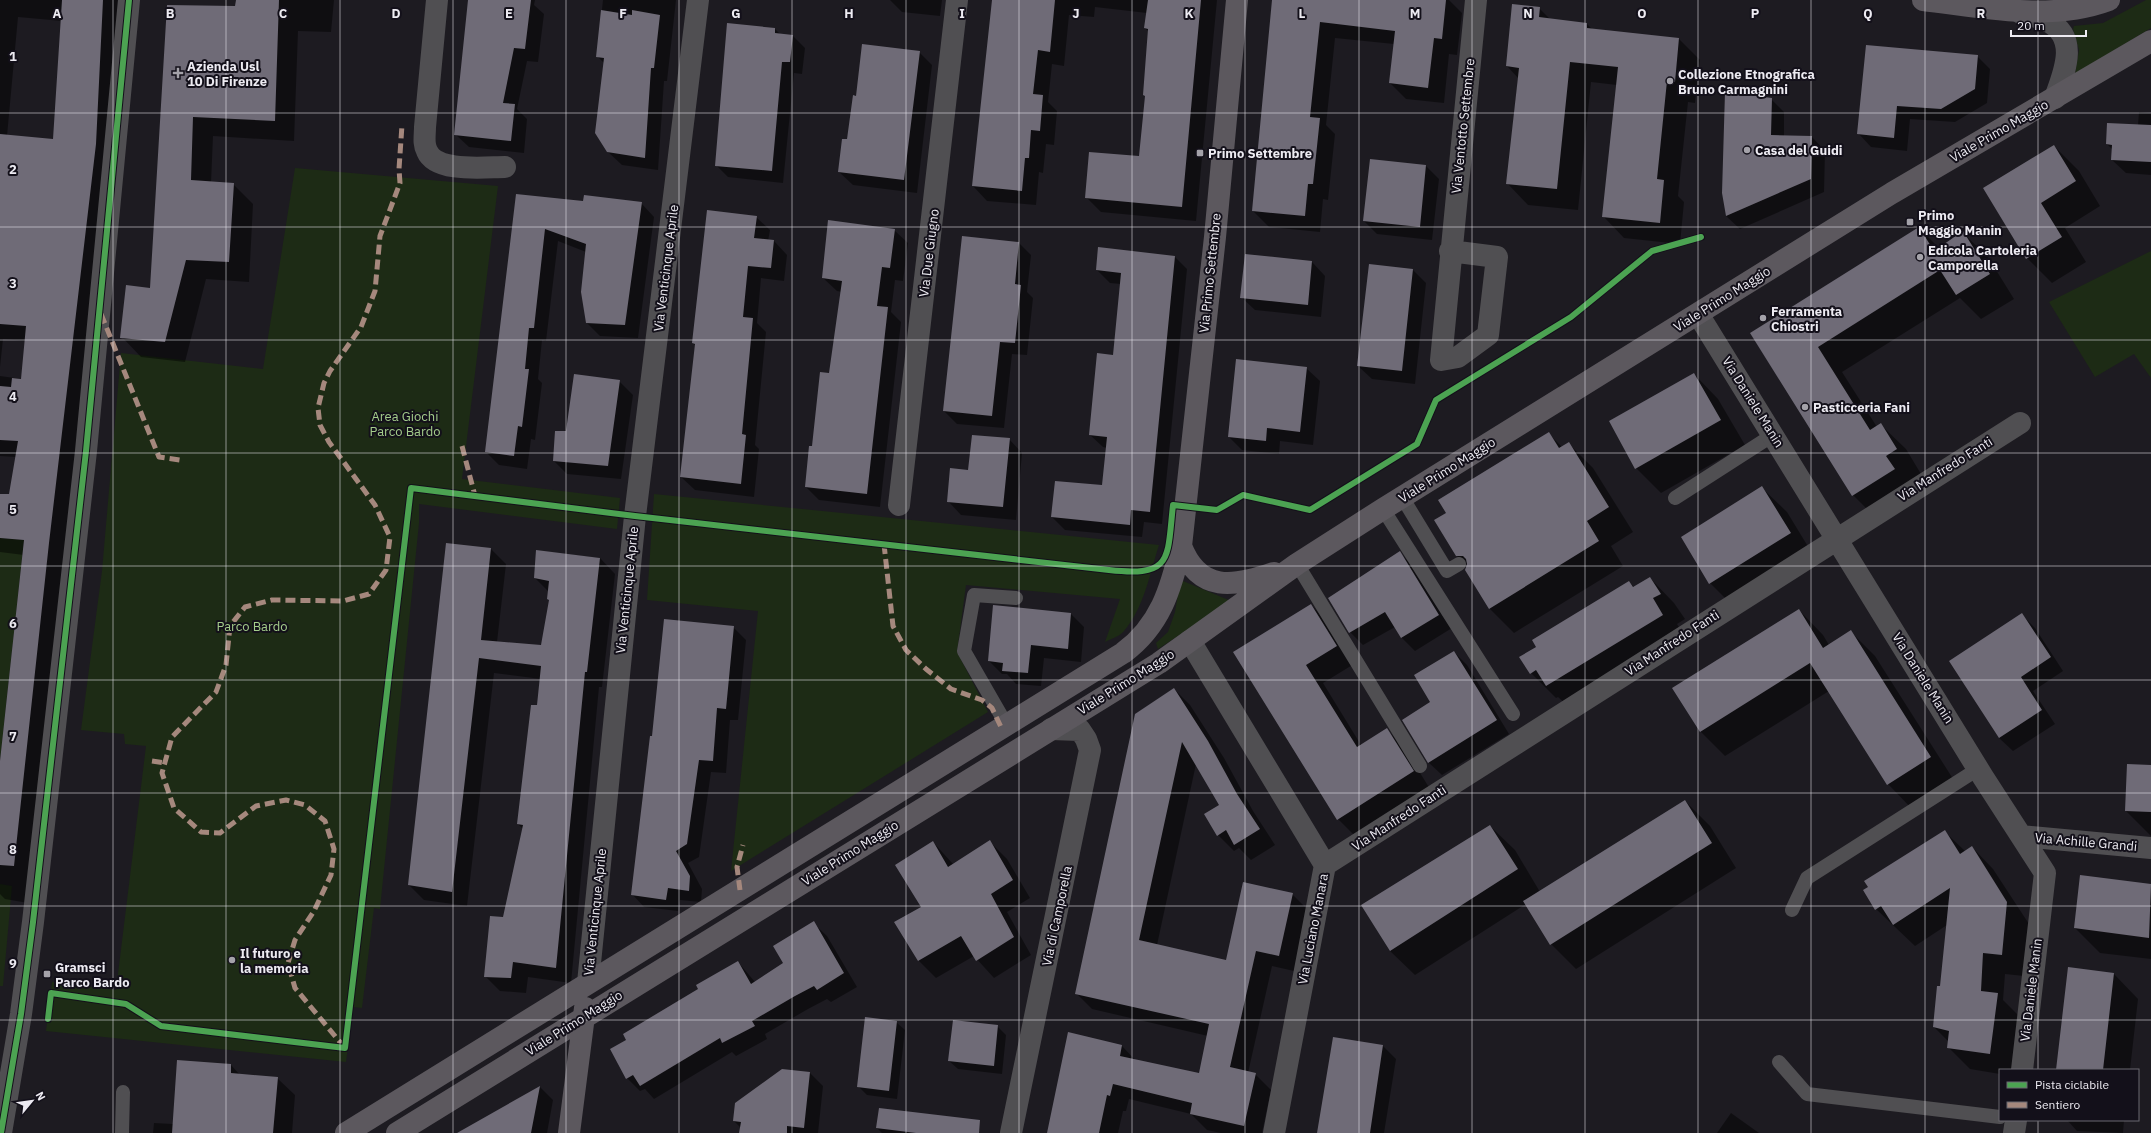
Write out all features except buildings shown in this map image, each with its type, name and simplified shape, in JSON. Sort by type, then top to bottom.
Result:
[{"type":"main road","name":"Via Primo Settembre","points":[[1130,648],[1144,636],[1165,601],[1174,575],[1181,546],[1215,237],[1237,0]]},
{"type":"main road","points":[[1923,0],[2015,11],[2073,10],[2109,0]]},
{"type":"main road","name":"Viale Primo Maggio","points":[[397,1133],[1051,729],[1190,641],[1297,564],[1383,509],[1892,193],[2151,41]]},
{"type":"main road","name":"Viale Primo Maggio","points":[[1181,546],[1192,567],[1202,576],[1215,582],[1242,583],[1297,564]]},
{"type":"main road","name":"Viale Primo Maggio","points":[[346,1133],[1130,648]]},
{"type":"main road","name":"Via Venticinque Aprile","points":[[569,1133],[588,983]]},
{"type":"street","points":[[1,1133],[21,1014],[33,922],[86,447],[129,0]]},
{"type":"street","points":[[437,0],[425,127],[424,143],[427,152],[432,159],[448,166],[505,167]]},
{"type":"street","name":"Via Venticinque Aprile","points":[[588,983],[634,516],[698,0]]},
{"type":"street","name":"Via Due Giugno","points":[[899,506],[957,0]]},
{"type":"street","name":"Via Ventotto Settembre","points":[[1450,251],[1497,257],[1488,336],[1458,357],[1441,360],[1450,251],[1476,0]]},
{"type":"street","points":[[2015,11],[2048,21],[2058,29],[2064,38],[2068,50],[2067,62],[2055,98]]},
{"type":"street","name":"Via Daniele Manin","points":[[1698,314],[1978,769],[2045,873],[2022,1069]]},
{"type":"street","name":"Via Manfredo Fanti","points":[[1325,865],[2020,422]]},
{"type":"street","name":"Via Luciano Manara","points":[[1190,641],[1325,865],[1274,1133]]},
{"type":"street","name":"Via di Camporella","points":[[1011,1133],[1090,750],[1086,739],[1080,730],[1051,729]]},
{"type":"street","name":"Via Achille Grandi","points":[[2021,836],[2151,848]]},
{"type":"street","points":[[2014,1133],[2016,1121]]},
{"type":"lane","points":[[1675,498],[1773,435]]},
{"type":"lane","points":[[1402,498],[1447,571],[1459,564]]},
{"type":"lane","points":[[1383,509],[1513,714]]},
{"type":"lane","points":[[1297,564],[1420,766]]},
{"type":"lane","points":[[1006,724],[964,651],[974,595],[1016,598]]},
{"type":"lane","points":[[1792,910],[1807,878],[1978,769]]},
{"type":"lane","points":[[1779,1062],[1808,1094],[1999,1117]]},
{"type":"lane","points":[[122,1133],[123,1092]]},
{"type":"green space","points":[[2146,0],[2151,0],[2151,28],[2075,74],[2079,50],[2073,29],[2074,26],[2103,23]]},
{"type":"green space","name":"Parco Bardo","points":[[295,168],[498,186],[462,479],[620,498],[617,529],[419,504],[419,523],[380,909],[374,908],[362,1008],[353,1007],[346,1062],[46,1031],[52,982],[116,990],[146,746],[125,744],[124,734],[81,730],[102,571],[121,353],[263,369]]},
{"type":"green space","points":[[2151,251],[2151,378],[2134,354],[2095,377],[2049,302]]},
{"type":"green space","points":[[654,494],[1159,545],[1146,590],[1137,612],[1122,633],[1105,642],[1120,599],[966,585],[957,652],[988,712],[731,871],[758,611],[647,600]]},
{"type":"green space","points":[[0,538],[24,540],[0,761]]},
{"type":"green space","points":[[1183,581],[1231,601],[1158,649],[1156,643],[1168,632],[1175,612],[1180,583]]},
{"type":"green space","points":[[0,884],[12,886],[3,986],[0,986]]},
{"type":"marked path","points":[[345,1048],[295,988],[288,963],[295,940],[314,911],[331,875],[334,849],[325,821],[305,805],[286,800],[256,806],[220,833],[201,832],[174,808],[162,773],[172,737],[216,692],[226,665],[230,626],[245,607],[272,600],[343,601],[369,594],[386,570],[390,537],[375,505],[329,442],[320,425],[318,408],[324,383],[330,371],[361,327],[375,291],[380,236],[400,183],[399,169],[402,125]]},
{"type":"marked path","points":[[101,314],[159,457],[180,460]]},
{"type":"marked path","points":[[462,446],[475,496]]},
{"type":"marked path","points":[[884,544],[893,626],[906,650],[926,669],[951,689],[982,700],[992,708],[1001,727]]},
{"type":"marked path","points":[[152,761],[165,763]]},
{"type":"marked path","points":[[740,890],[737,867],[743,845]]},
{"type":"cycle path","points":[[1,1133],[21,1014],[33,922],[86,451],[129,0]]},
{"type":"cycle path","points":[[48,1019],[51,993],[126,1004],[161,1026],[345,1048],[411,488],[635,516],[1109,570],[1145,571],[1156,567],[1163,561],[1167,552],[1173,505],[1217,510],[1243,495],[1310,510],[1417,444],[1436,400],[1571,317],[1652,251],[1701,237]]},
{"type":"place","name":"Azienda Usl 10 Di Firenze","points":[[178,73]]},
{"type":"place","name":"Collezione Etnografica Bruno Carmagnini","points":[[1670,81]]},
{"type":"place","name":"Casa del Guidi","points":[[1747,150]]},
{"type":"place","name":"Primo Settembre","points":[[1200,153]]},
{"type":"place","name":"Primo Maggio Manin","points":[[1910,222]]},
{"type":"place","name":"Edicola Cartoleria Camporella","points":[[1920,257]]},
{"type":"place","name":"Ferramenta Chiostri","points":[[1763,318]]},
{"type":"place","name":"Pasticceria Fani","points":[[1805,407]]},
{"type":"place","name":"Il futuro e la memoria","points":[[232,960]]},
{"type":"place","name":"Gramsci Parco Bardo","points":[[47,974]]},
{"type":"park label","name":"Area Giochi Parco Bardo","points":[[405,424]]}]
